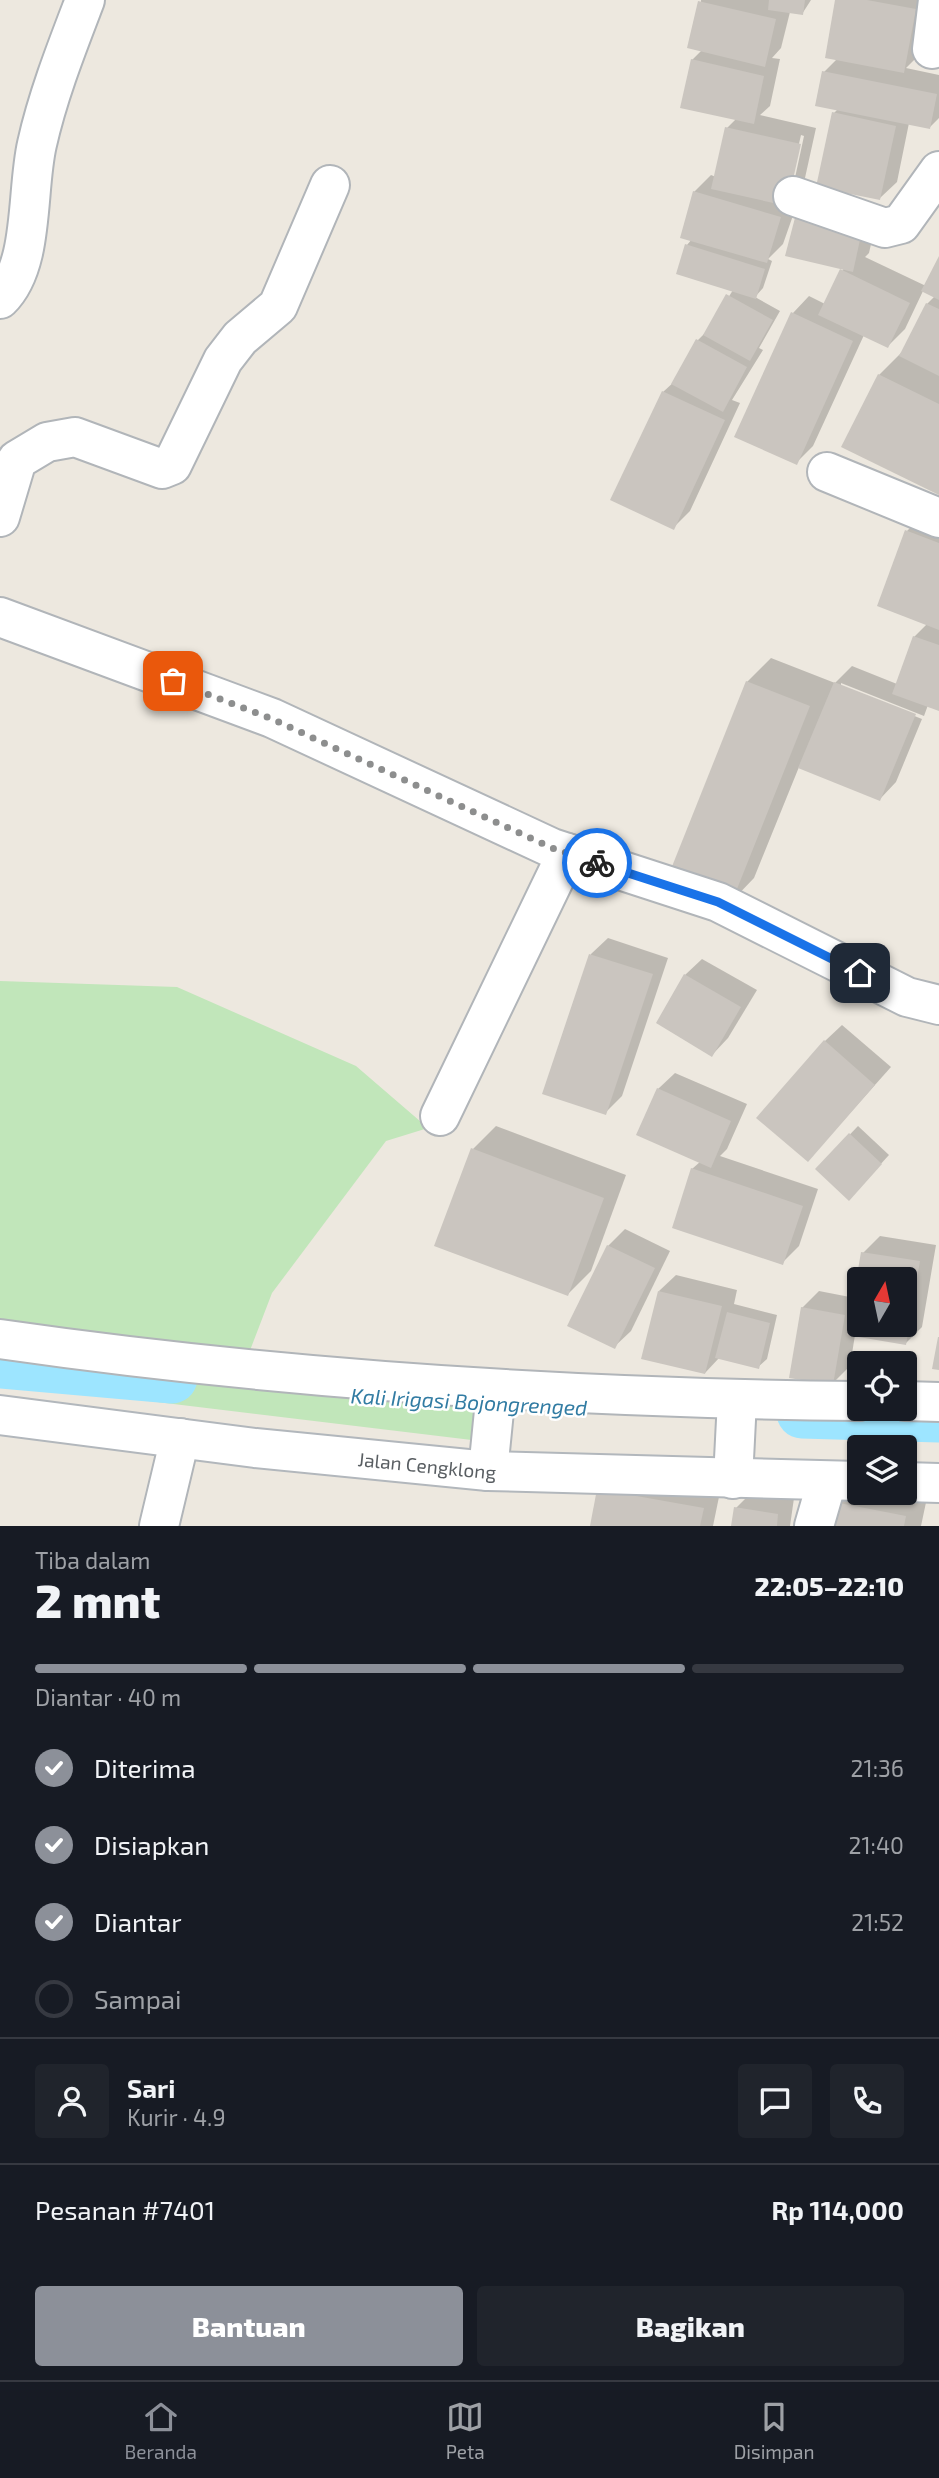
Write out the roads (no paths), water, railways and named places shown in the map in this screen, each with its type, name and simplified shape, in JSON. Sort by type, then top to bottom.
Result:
[{"type":"street","points":[[0,299],[14,282],[24,255],[27,205],[37,144],[85,0]]},
{"type":"street","points":[[932,49],[937,0]]},
{"type":"street","points":[[793,196],[885,228],[901,224],[939,171]]},
{"type":"street","points":[[0,517],[6,466],[47,442],[75,437],[162,468],[172,465],[223,360],[240,338],[278,306],[330,184]]},
{"type":"street","points":[[827,472],[939,518]]},
{"type":"street","points":[[0,617],[272,719],[567,853],[718,902],[907,996],[939,1005]]},
{"type":"street","points":[[440,1116],[567,853]]},
{"type":"street","points":[[0,1339],[186,1364],[496,1395],[737,1404],[847,1401]]},
{"type":"street","points":[[489,1459],[496,1395]]},
{"type":"street","points":[[917,1401],[939,1402]]},
{"type":"street","points":[[734,1470],[737,1404]]},
{"type":"street","name":"Jalan Cengklong","points":[[0,1415],[180,1438],[489,1459],[734,1470],[843,1481]]},
{"type":"street","points":[[159,1526],[180,1438]]},
{"type":"street","points":[[814,1526],[843,1481]]},
{"type":"street","points":[[917,1482],[939,1483]]},
{"type":"waterway","name":"Kali Irigasi Bojongrenged","points":[[0,1363],[172,1378]]},
{"type":"waterway","name":"Kali Irigasi Bojongrenged","points":[[802,1413],[939,1417]]}]
